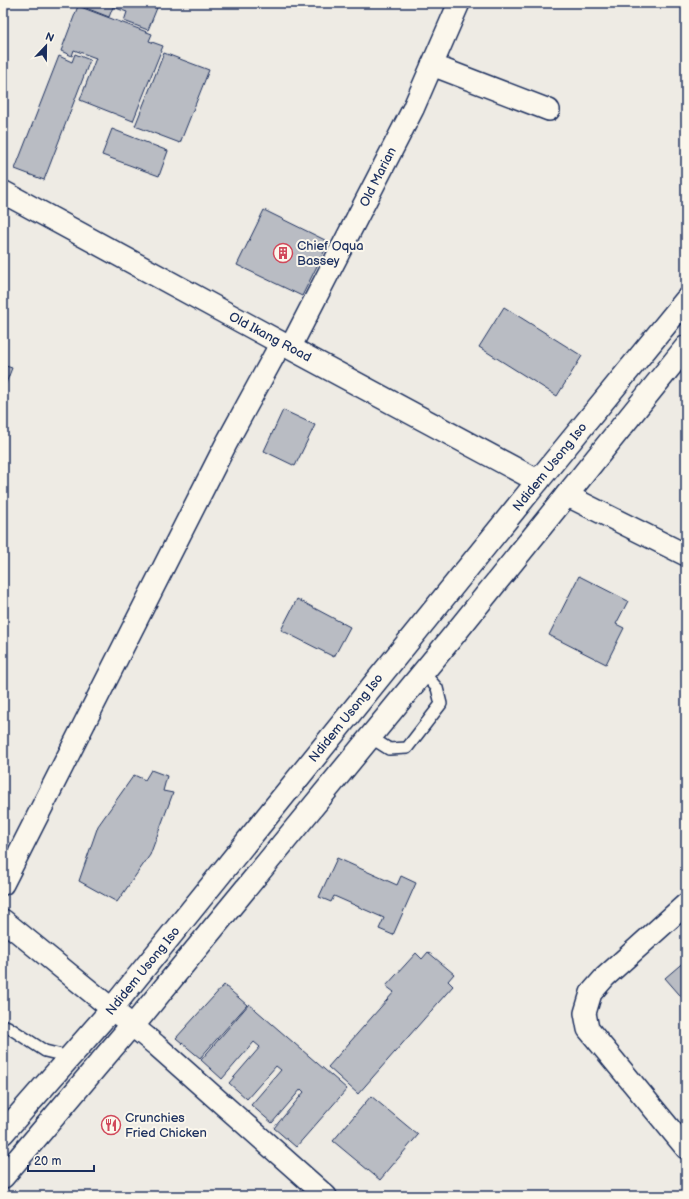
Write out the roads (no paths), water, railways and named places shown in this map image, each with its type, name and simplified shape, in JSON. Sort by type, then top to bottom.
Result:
[{"type":"main road","name":"Old Ikang Road","points":[[3,192],[538,481]]},
{"type":"main road","name":"Ndidem Usong Iso","points":[[3,1133],[111,1010],[686,300]]},
{"type":"main road","name":"Ndidem Usong Iso","points":[[3,1177],[120,1038],[133,1026],[423,672],[686,347]]},
{"type":"street","name":"Old Marian","points":[[3,884],[226,444],[286,346],[413,109],[432,65],[455,4]]},
{"type":"street","points":[[432,65],[549,110]]},
{"type":"street","points":[[566,495],[686,555]]},
{"type":"street","points":[[686,904],[604,977],[591,993],[585,1013],[588,1028],[686,1148]]},
{"type":"street","points":[[3,920],[111,1010],[133,1026],[326,1196]]},
{"type":"lane","points":[[370,737],[389,749],[407,748],[441,704],[437,688],[423,672]]},
{"type":"lane","points":[[3,1025],[45,1051],[70,1057]]},
{"type":"place","name":"Chief Oqua Bassey","points":[[283,253]]},
{"type":"place","name":"Crunchies Fried Chicken","points":[[111,1125]]}]
